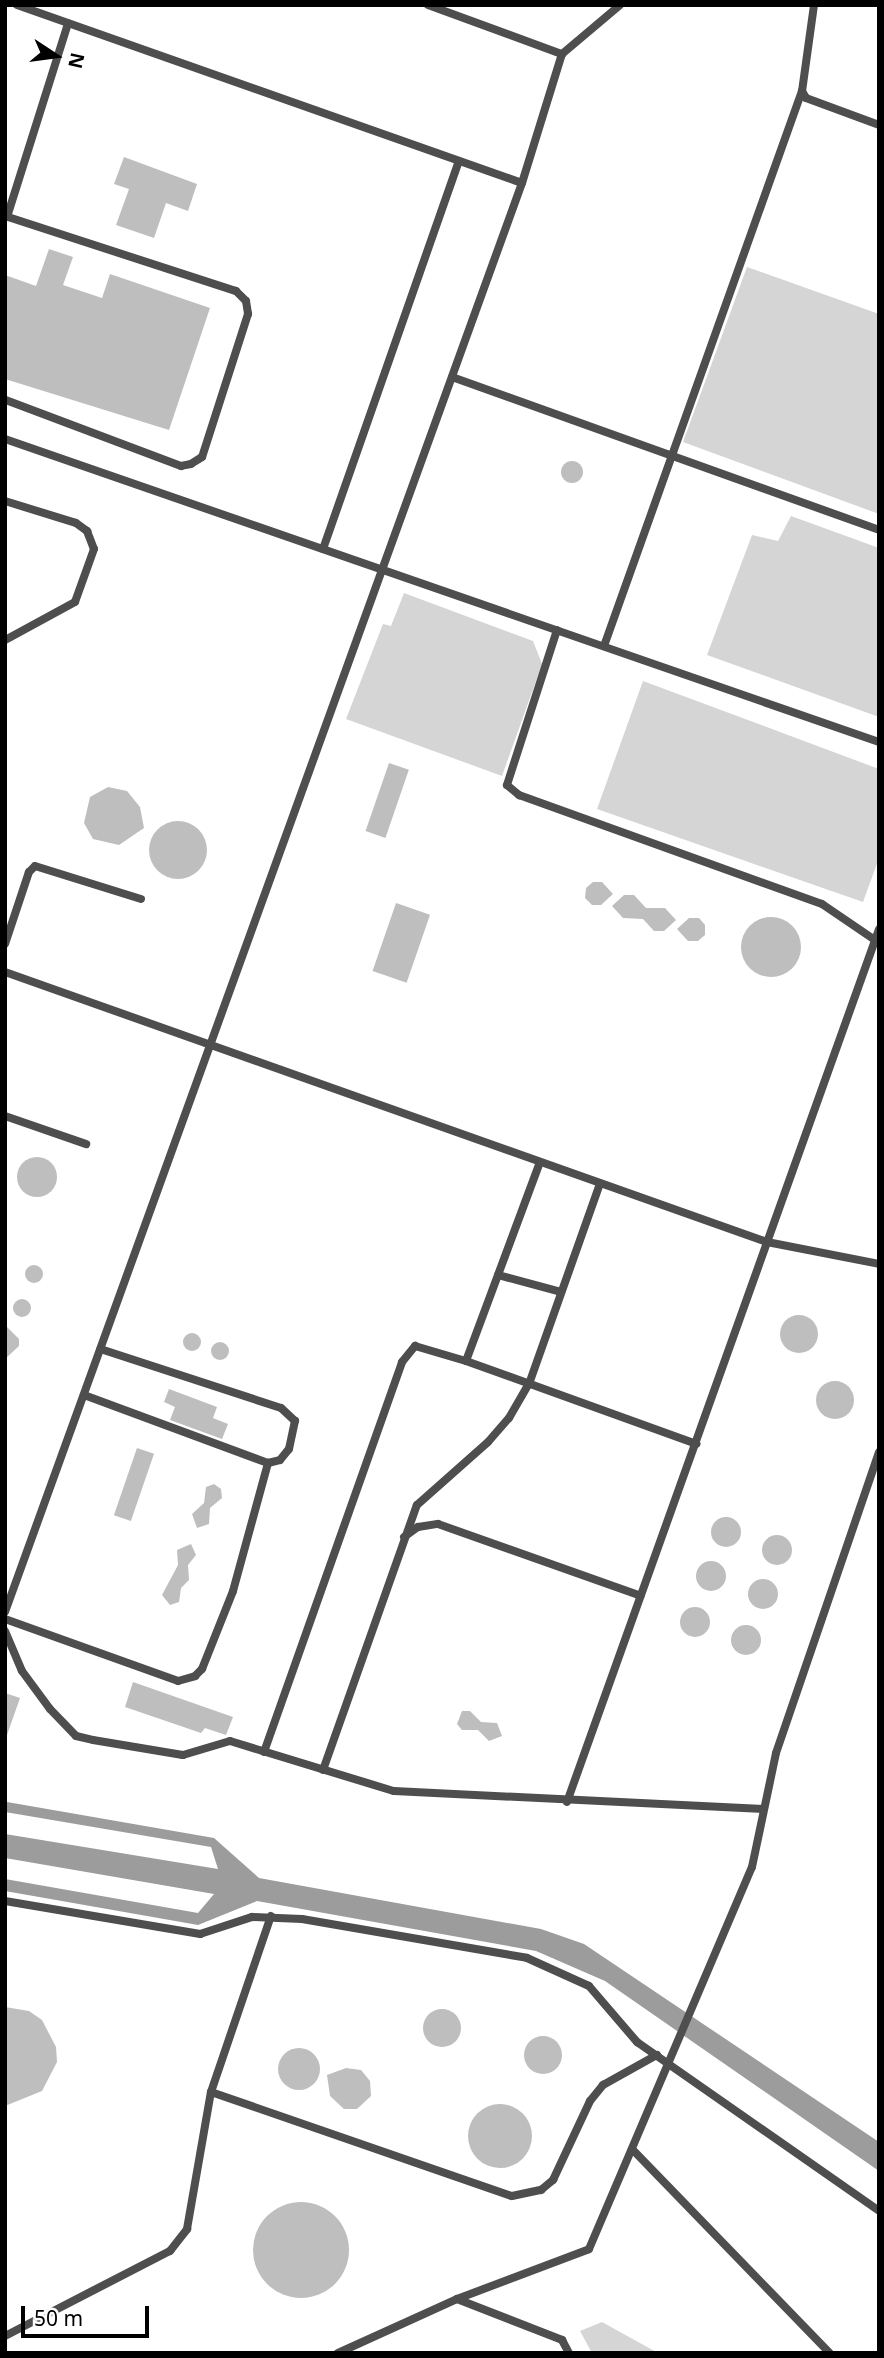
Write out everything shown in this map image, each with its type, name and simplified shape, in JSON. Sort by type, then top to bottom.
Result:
[{"type":"lane","points":[[17,5],[522,183]]},
{"type":"lane","points":[[428,5],[562,54]]},
{"type":"lane","points":[[5,1612],[522,183],[562,54],[620,5]]},
{"type":"lane","points":[[604,646],[802,91],[814,5]]},
{"type":"lane","points":[[5,400],[181,467],[191,464],[202,457],[248,314],[246,301],[236,291],[6,216],[68,23]]},
{"type":"lane","points":[[802,91],[806,98],[879,125]]},
{"type":"lane","points":[[323,549],[459,161]]},
{"type":"lane","points":[[452,377],[879,530]]},
{"type":"lane","points":[[5,439],[879,742]]},
{"type":"lane","points":[[5,501],[76,523],[87,531],[94,549],[75,603],[5,640]]},
{"type":"lane","points":[[557,630],[507,785],[519,795],[822,904],[875,940]]},
{"type":"lane","points":[[5,944],[35,866],[43,865],[141,899]]},
{"type":"lane","points":[[567,1802],[879,929]]},
{"type":"lane","points":[[5,972],[767,1242],[879,1264]]},
{"type":"lane","points":[[5,1116],[86,1144]]},
{"type":"lane","points":[[466,1361],[540,1162]]},
{"type":"lane","points":[[323,1770],[404,1537],[428,1490],[488,1442],[509,1418],[529,1384],[600,1183]]},
{"type":"lane","points":[[498,1275],[561,1292]]},
{"type":"lane","points":[[264,1752],[402,1362],[415,1346],[466,1361],[696,1444]]},
{"type":"lane","points":[[84,1395],[268,1464],[280,1460],[289,1449],[294,1433],[291,1414],[253,1397],[100,1349]]},
{"type":"lane","points":[[338,2353],[457,2299],[589,2249],[752,1867],[776,1753],[879,1452]]},
{"type":"lane","points":[[5,1619],[178,1681],[195,1676],[202,1669],[233,1591],[268,1464]]},
{"type":"lane","points":[[404,1537],[418,1527],[438,1524],[641,1596]]},
{"type":"lane","points":[[5,1631],[22,1671],[56,1717],[76,1736],[183,1755],[230,1741],[394,1791],[567,1802],[764,1809]]},
{"type":"lane","points":[[5,1901],[200,1934],[239,1920],[271,1916],[527,1958],[589,1986],[625,2030],[657,2055],[670,2061],[879,2211]]},
{"type":"lane","points":[[5,2336],[170,2251],[180,2241],[193,2213],[201,2135],[211,2092],[271,1916]]},
{"type":"lane","points":[[211,2092],[512,2196],[541,2190],[553,2180],[590,2101],[603,2085],[657,2055]]},
{"type":"lane","points":[[632,2149],[830,2353]]},
{"type":"lane","points":[[457,2299],[562,2340],[569,2353]]},
{"type":"shaded area","points":[[747,267],[879,314],[879,514],[683,442]]},
{"type":"shaded area","points":[[791,516],[879,548],[879,717],[707,655],[752,535],[778,541]]},
{"type":"shaded area","points":[[404,593],[533,641],[542,664],[502,776],[346,719],[383,624],[391,626]]},
{"type":"shaded area","points":[[643,681],[879,769],[879,858],[863,902],[597,809]]},
{"type":"shaded area","points":[[7,1802],[214,1838],[259,1878],[541,1929],[584,1944],[879,2142],[879,2171],[605,1981],[536,1951],[257,1901],[198,1925],[5,1891],[5,1879],[198,1913],[214,1894],[5,1858],[5,1834],[218,1869],[211,1847],[5,1812]]},
{"type":"shaded area","points":[[602,2322],[658,2353],[592,2353],[580,2331]]},
{"type":"building","points":[[124,157],[197,184],[188,211],[166,203],[154,238],[116,225],[129,189],[114,184]]},
{"type":"building","points":[[49,249],[73,257],[63,285],[102,298],[110,274],[210,308],[169,430],[5,379],[5,275],[36,286]]},
{"type":"building","points":[[568,461],[576,461],[583,468],[583,476],[576,483],[568,483],[561,476],[561,468]]},
{"type":"building","points":[[389,763],[409,770],[385,838],[366,831]]},
{"type":"building","points":[[108,787],[127,791],[140,807],[144,828],[119,845],[93,839],[84,823],[90,797]]},
{"type":"building","points":[[172,821],[184,821],[199,829],[207,844],[207,856],[199,871],[184,879],[172,879],[157,871],[149,856],[149,844],[157,829]]},
{"type":"building","points":[[593,882],[602,882],[613,894],[601,905],[592,905],[585,898],[586,888]]},
{"type":"building","points":[[624,895],[634,895],[646,908],[665,908],[676,920],[664,931],[654,931],[643,919],[623,918],[612,906]]},
{"type":"building","points":[[396,903],[430,915],[407,983],[373,971]]},
{"type":"building","points":[[771,917],[788,922],[796,930],[801,947],[796,964],[788,972],[771,977],[754,972],[746,964],[741,947],[746,930],[754,922]]},
{"type":"building","points":[[689,918],[699,918],[705,925],[705,935],[698,941],[688,941],[677,929]]},
{"type":"building","points":[[37,1157],[51,1163],[57,1177],[51,1191],[37,1197],[23,1191],[17,1177],[23,1163]]},
{"type":"building","points":[[30,1265],[38,1265],[43,1274],[41,1281],[30,1283],[25,1278],[25,1270]]},
{"type":"building","points":[[18,1299],[26,1299],[31,1308],[29,1315],[18,1317],[13,1312],[13,1304]]},
{"type":"building","points":[[799,1315],[813,1320],[818,1334],[813,1348],[799,1353],[785,1348],[780,1334],[785,1320]]},
{"type":"building","points":[[5,1325],[19,1339],[19,1346],[5,1359]]},
{"type":"building","points":[[192,1333],[198,1336],[201,1342],[198,1348],[192,1351],[186,1348],[183,1342],[186,1336]]},
{"type":"building","points":[[220,1342],[226,1345],[229,1351],[226,1357],[220,1360],[214,1357],[211,1351],[214,1345]]},
{"type":"building","points":[[835,1381],[849,1386],[854,1400],[849,1414],[835,1419],[821,1414],[816,1400],[821,1386]]},
{"type":"building","points":[[169,1389],[217,1407],[213,1418],[228,1424],[222,1439],[170,1420],[175,1407],[164,1402]]},
{"type":"building","points":[[137,1448],[154,1454],[131,1521],[114,1515]]},
{"type":"building","points":[[214,1484],[221,1489],[222,1498],[210,1508],[209,1524],[197,1528],[192,1514],[204,1503],[206,1487]]},
{"type":"building","points":[[726,1517],[732,1518],[740,1526],[740,1538],[732,1546],[726,1547],[720,1546],[712,1538],[711,1532],[712,1526],[720,1518]]},
{"type":"building","points":[[777,1535],[783,1536],[791,1544],[791,1556],[783,1564],[777,1565],[771,1564],[763,1556],[762,1550],[763,1544],[771,1536]]},
{"type":"building","points":[[191,1544],[196,1555],[188,1565],[189,1580],[181,1588],[179,1602],[170,1605],[162,1595],[178,1565],[177,1550]]},
{"type":"building","points":[[711,1561],[717,1562],[725,1570],[725,1582],[717,1590],[711,1591],[705,1590],[697,1582],[696,1576],[697,1570],[705,1562]]},
{"type":"building","points":[[763,1579],[769,1580],[777,1588],[777,1600],[769,1608],[763,1609],[757,1608],[749,1600],[748,1594],[749,1588],[757,1580]]},
{"type":"building","points":[[695,1607],[701,1608],[709,1616],[709,1628],[701,1636],[695,1637],[689,1636],[681,1628],[680,1622],[681,1616],[689,1608]]},
{"type":"building","points":[[746,1625],[752,1626],[760,1634],[760,1646],[752,1654],[746,1655],[740,1654],[732,1646],[731,1640],[732,1634],[740,1626]]},
{"type":"building","points":[[133,1682],[233,1717],[226,1735],[205,1728],[201,1733],[125,1707]]},
{"type":"building","points":[[5,1693],[20,1698],[7,1735],[5,1735]]},
{"type":"building","points":[[462,1711],[470,1711],[481,1722],[497,1723],[502,1736],[489,1741],[478,1730],[462,1730],[457,1724]]},
{"type":"building","points":[[5,2007],[29,2011],[42,2020],[56,2047],[57,2062],[42,2091],[5,2106]]},
{"type":"building","points":[[442,2009],[455,2015],[461,2028],[455,2041],[442,2047],[429,2041],[423,2028],[429,2015]]},
{"type":"building","points":[[543,2036],[556,2042],[562,2055],[556,2068],[543,2074],[530,2068],[524,2055],[530,2042]]},
{"type":"building","points":[[299,2048],[314,2054],[320,2069],[314,2084],[299,2090],[284,2084],[278,2069],[284,2054]]},
{"type":"building","points":[[346,2068],[361,2070],[370,2081],[371,2096],[357,2109],[344,2109],[330,2096],[327,2075]]},
{"type":"building","points":[[500,2104],[512,2106],[523,2113],[530,2124],[530,2148],[523,2159],[512,2166],[500,2168],[488,2166],[477,2159],[470,2148],[468,2136],[470,2124],[477,2113],[488,2106]]},
{"type":"building","points":[[292,2202],[310,2202],[328,2210],[341,2223],[349,2241],[346,2269],[328,2290],[310,2298],[292,2298],[274,2290],[261,2277],[253,2259],[253,2241],[261,2223],[274,2210]]}]
